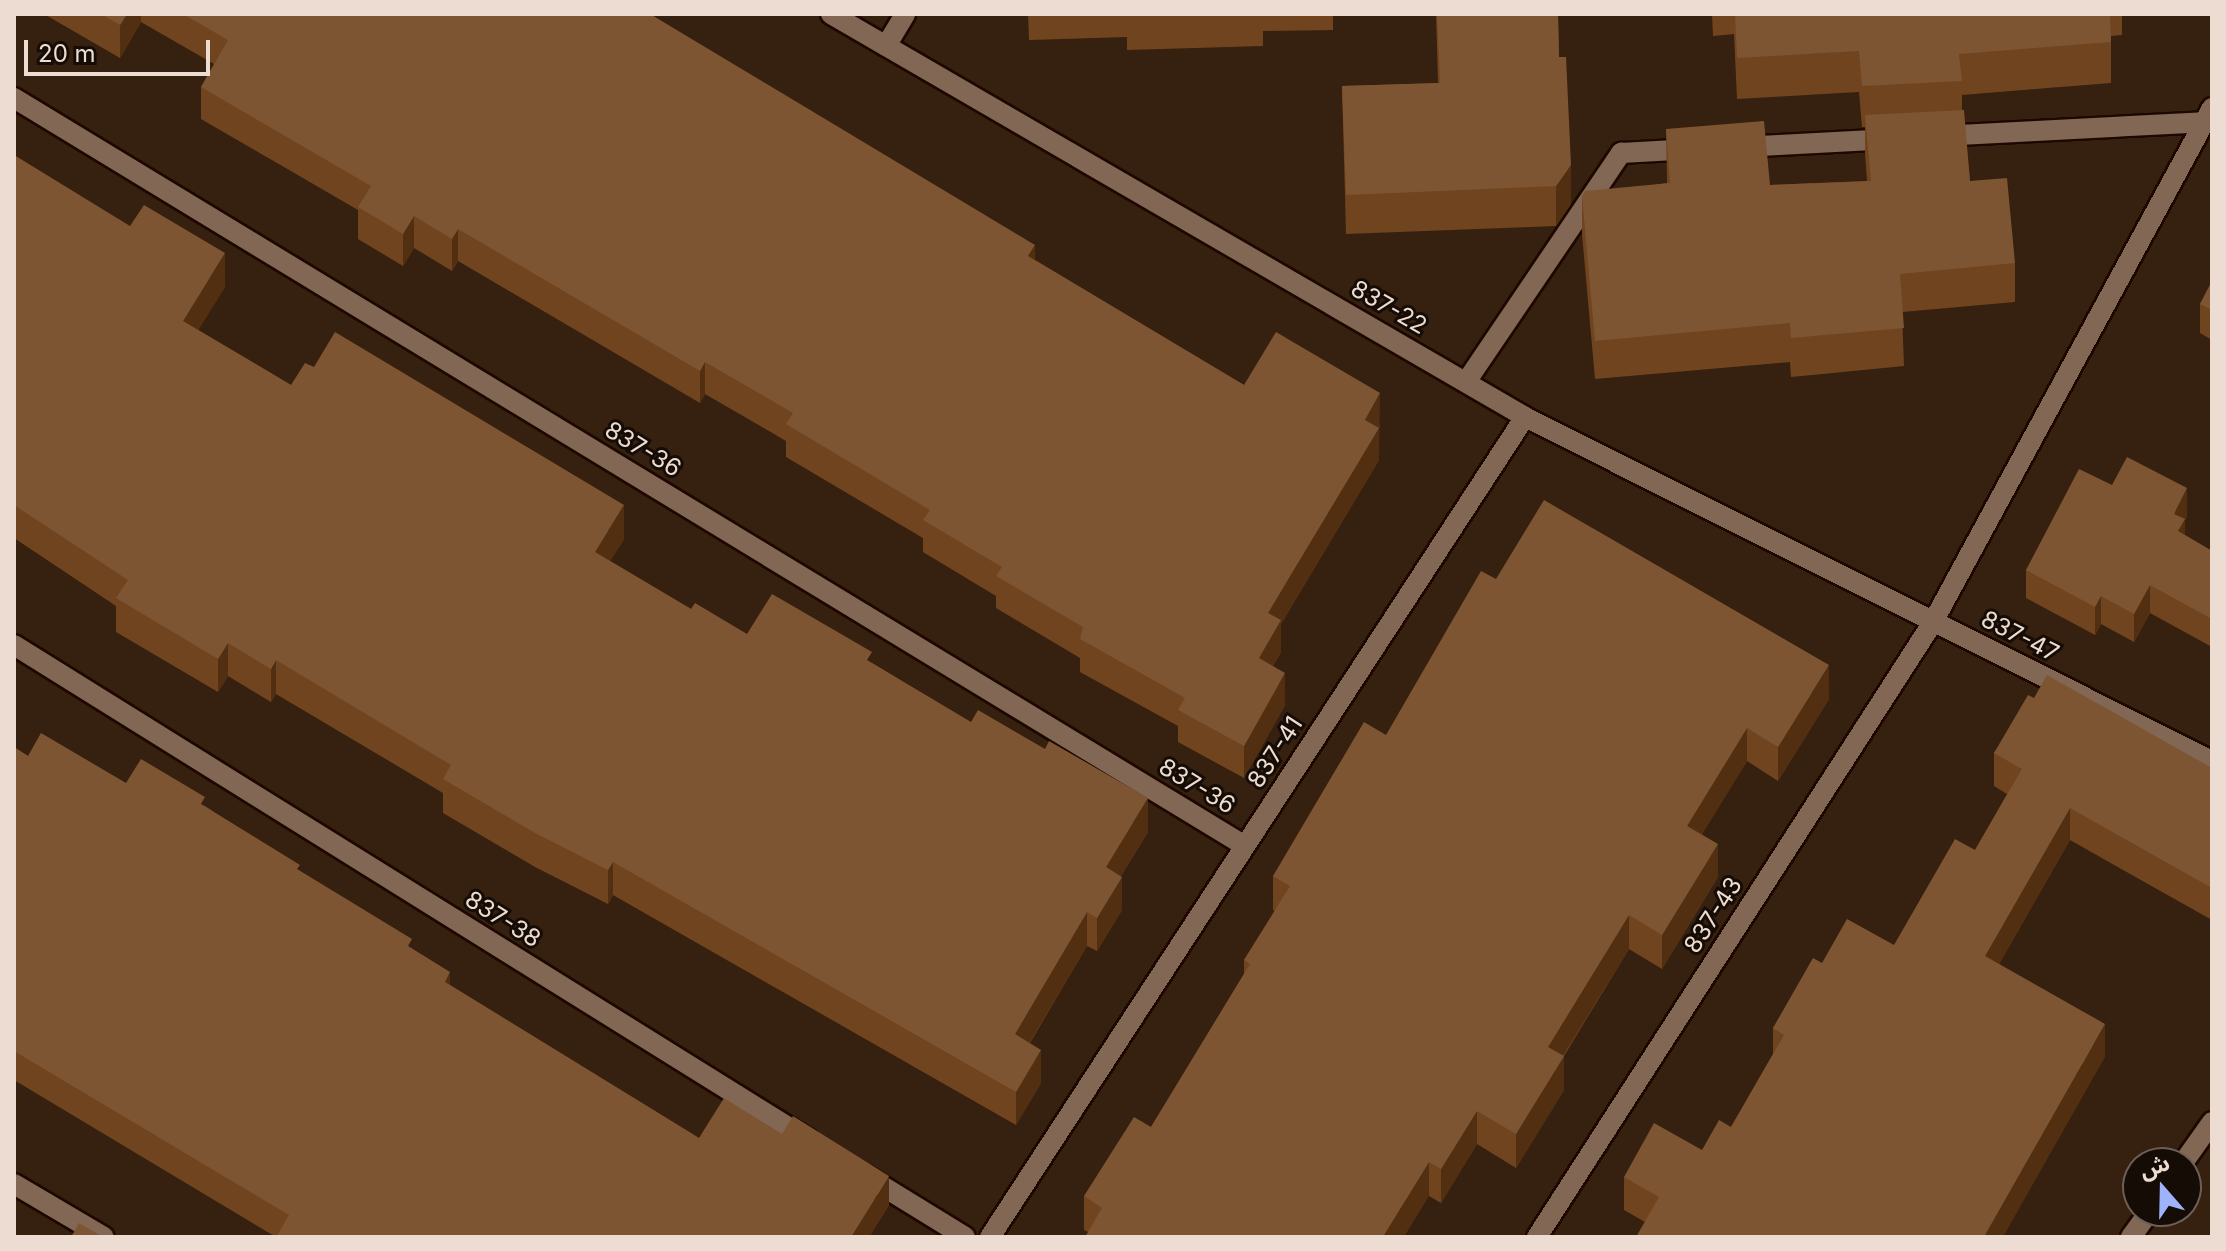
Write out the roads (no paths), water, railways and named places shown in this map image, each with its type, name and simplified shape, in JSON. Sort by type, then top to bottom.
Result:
[{"type":"street","name":"837-22","points":[[831,14],[1525,417],[1933,622]]},
{"type":"street","points":[[886,46],[905,14]]},
{"type":"street","name":"837-36","points":[[14,98],[1245,846]]},
{"type":"street","points":[[1466,382],[1621,153],[2208,115]]},
{"type":"street","name":"837-43","points":[[1537,1237],[1933,622],[2208,115]]},
{"type":"street","name":"837-41","points":[[990,1237],[1525,417]]},
{"type":"street","name":"837-47","points":[[1933,622],[2212,761]]},
{"type":"street","name":"837-38","points":[[14,645],[965,1237]]},
{"type":"street","points":[[2194,1147],[2212,1122]]},
{"type":"street","points":[[14,1184],[104,1237]]}]
